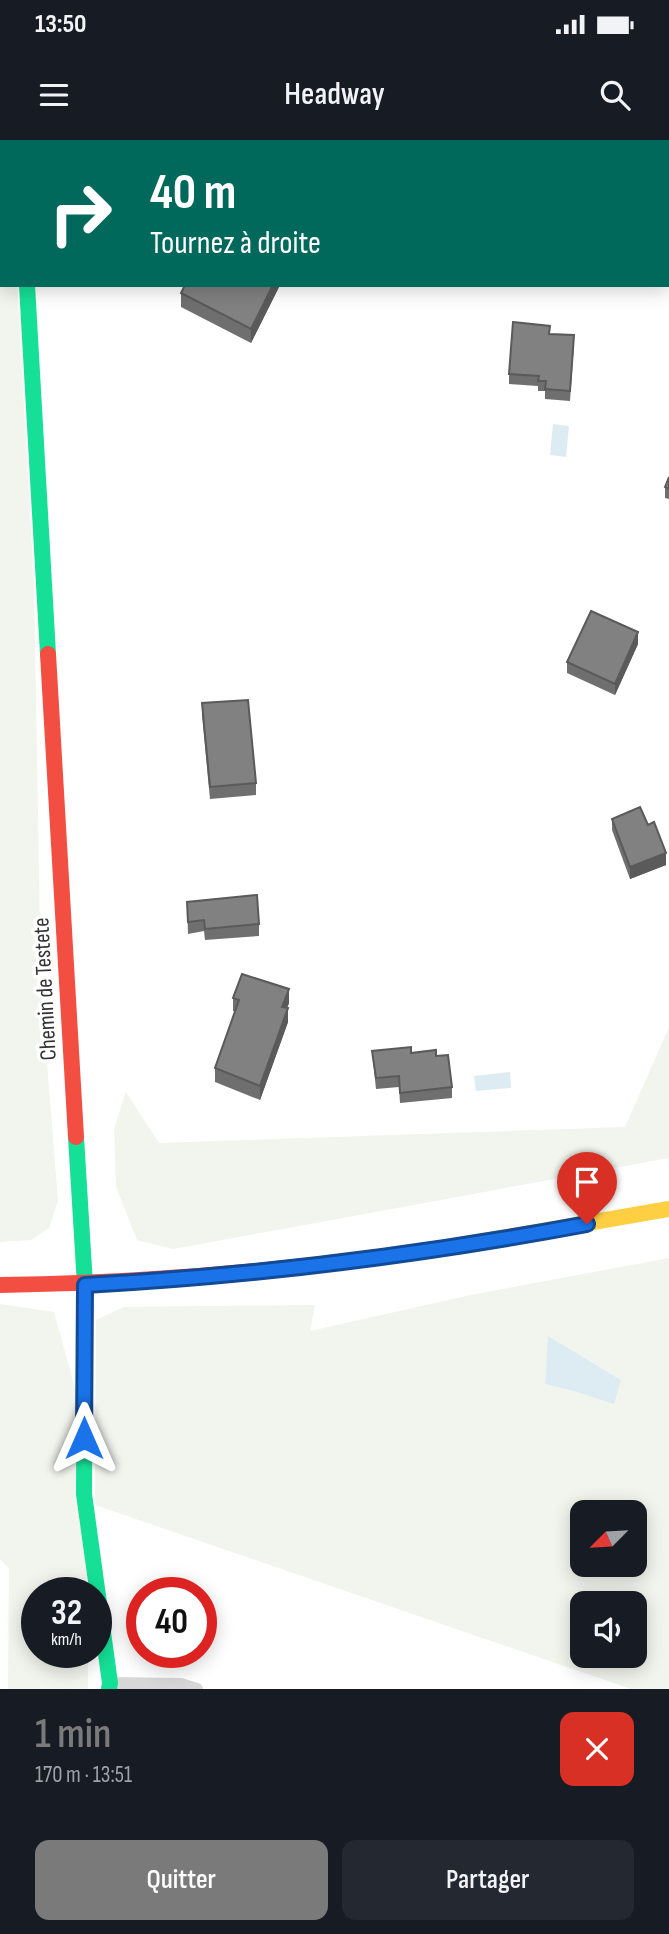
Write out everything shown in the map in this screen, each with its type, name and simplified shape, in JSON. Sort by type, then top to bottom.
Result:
[{"type":"street","name":"Chemin de Testete","points":[[27,287],[85,1285],[84,1494],[110,1686]]},
{"type":"street","points":[[0,1285],[85,1285],[276,1270],[505,1239],[669,1209]]},
{"type":"lane","points":[[110,1686],[181,1684],[197,1689]]},
{"type":"shaded area","points":[[0,287],[17,287],[34,582],[41,988],[58,1201],[49,1228],[31,1240],[0,1242]]},
{"type":"shaded area","points":[[553,424],[569,426],[566,457],[550,455]]},
{"type":"shaded area","points":[[669,1027],[669,1158],[173,1249],[137,1240],[116,1187],[114,1129],[126,1092],[159,1143],[625,1127]]},
{"type":"shaded area","points":[[510,1072],[511,1088],[476,1091],[474,1076]]},
{"type":"shaded area","points":[[669,1258],[669,1689],[631,1689],[95,1505],[96,1320],[124,1307],[315,1305],[310,1331],[471,1295]],"holes":[[[549,1337],[621,1380],[577,1392],[545,1384]]]},
{"type":"shaded area","points":[[0,1304],[54,1312],[86,1428],[87,1577],[21,1577],[21,1668],[88,1668],[88,1689],[8,1689],[9,1568],[0,1559]]},
{"type":"shaded area","points":[[548,1336],[621,1380],[614,1404],[545,1384]]},
{"type":"building","points":[[184,287],[272,287],[251,329],[181,293]]},
{"type":"building","points":[[513,322],[550,326],[549,334],[574,335],[570,391],[545,389],[546,381],[538,381],[539,376],[509,374]]},
{"type":"building","points":[[591,611],[638,632],[615,684],[567,662]]},
{"type":"building","points":[[248,700],[256,783],[210,787],[202,703]]},
{"type":"building","points":[[640,807],[648,825],[654,822],[666,853],[630,867],[612,819]]},
{"type":"building","points":[[257,895],[259,924],[205,929],[204,920],[188,922],[187,902]]},
{"type":"building","points":[[242,974],[289,989],[282,1007],[288,1008],[260,1086],[215,1068],[239,1000],[233,998]]},
{"type":"building","points":[[411,1047],[411,1053],[436,1050],[436,1056],[448,1055],[452,1087],[400,1093],[399,1076],[376,1078],[372,1051]]},
{"type":"traffic: fast","points":[[27,287],[48,654]]},
{"type":"traffic: fast","points":[[76,1137],[85,1285],[84,1494],[109,1689]]},
{"type":"traffic: slow","points":[[449,1247],[669,1209]]},
{"type":"traffic: jam","points":[[48,654],[76,1137]]},
{"type":"traffic: jam","points":[[0,1285],[225,1274],[449,1247]]},
{"type":"route","points":[[84,1438],[85,1285],[276,1270],[505,1239],[587,1224]]}]
